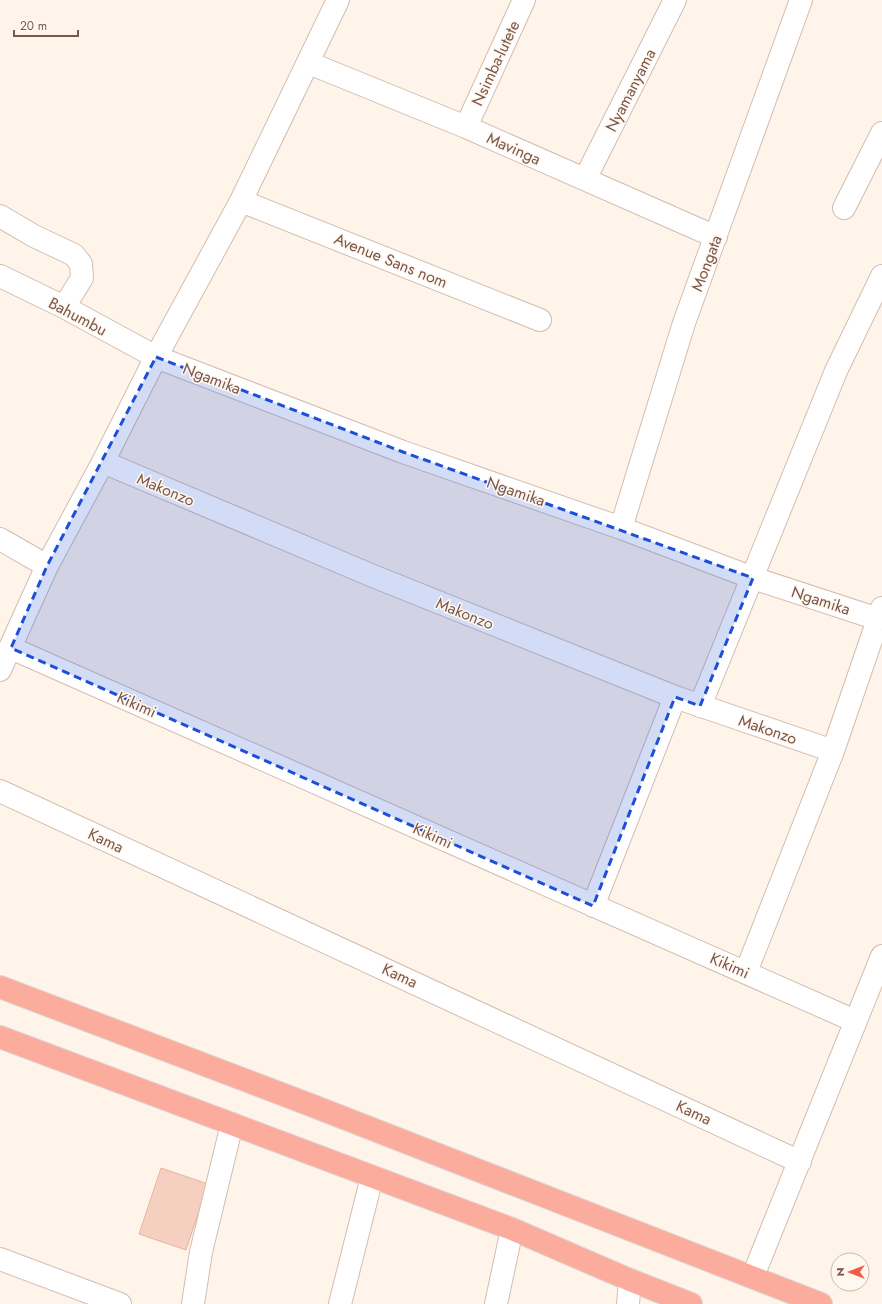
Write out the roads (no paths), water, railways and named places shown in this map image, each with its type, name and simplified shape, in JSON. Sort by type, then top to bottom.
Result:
[{"type":"highway","points":[[0,987],[308,1104],[753,1276],[821,1304]]},
{"type":"highway","points":[[0,1037],[512,1229],[630,1280],[691,1304]]},
{"type":"street","points":[[0,670],[47,566],[103,462],[156,357],[241,201],[338,0]]},
{"type":"street","name":"Nsimba-lutete","points":[[466,127],[524,0]]},
{"type":"street","name":"Nyamanyama","points":[[585,179],[675,0]]},
{"type":"street","name":"Mongata","points":[[621,528],[684,323],[801,0]]},
{"type":"street","name":"Mavinga","points":[[309,62],[466,127],[716,237]]},
{"type":"street","points":[[844,208],[882,133]]},
{"type":"street","name":"Avenue Sans nom","points":[[241,201],[540,320]]},
{"type":"street","points":[[0,216],[34,236],[74,255],[81,264],[82,278],[64,307]]},
{"type":"street","name":"Bahumbu","points":[[0,276],[64,307],[156,357]]},
{"type":"street","points":[[700,706],[836,371],[882,276]]},
{"type":"street","name":"Ngamika","points":[[156,357],[403,452],[621,528],[753,578],[880,614]]},
{"type":"street","name":"Makonzo","points":[[103,462],[373,576],[675,697],[833,751]]},
{"type":"street","points":[[0,539],[47,566]]},
{"type":"street","points":[[746,972],[833,751],[880,614]]},
{"type":"street","name":"Kikimi","points":[[11,648],[855,1021]]},
{"type":"street","points":[[593,906],[675,697]]},
{"type":"street","name":"Kama","points":[[0,791],[800,1162]]},
{"type":"street","points":[[753,1276],[882,956]]},
{"type":"street","points":[[194,1304],[201,1252],[232,1124]]},
{"type":"street","points":[[340,1304],[372,1177]]},
{"type":"street","points":[[496,1304],[512,1229]]},
{"type":"street","points":[[0,1258],[120,1304]]},
{"type":"street","points":[[628,1304],[630,1280]]}]
